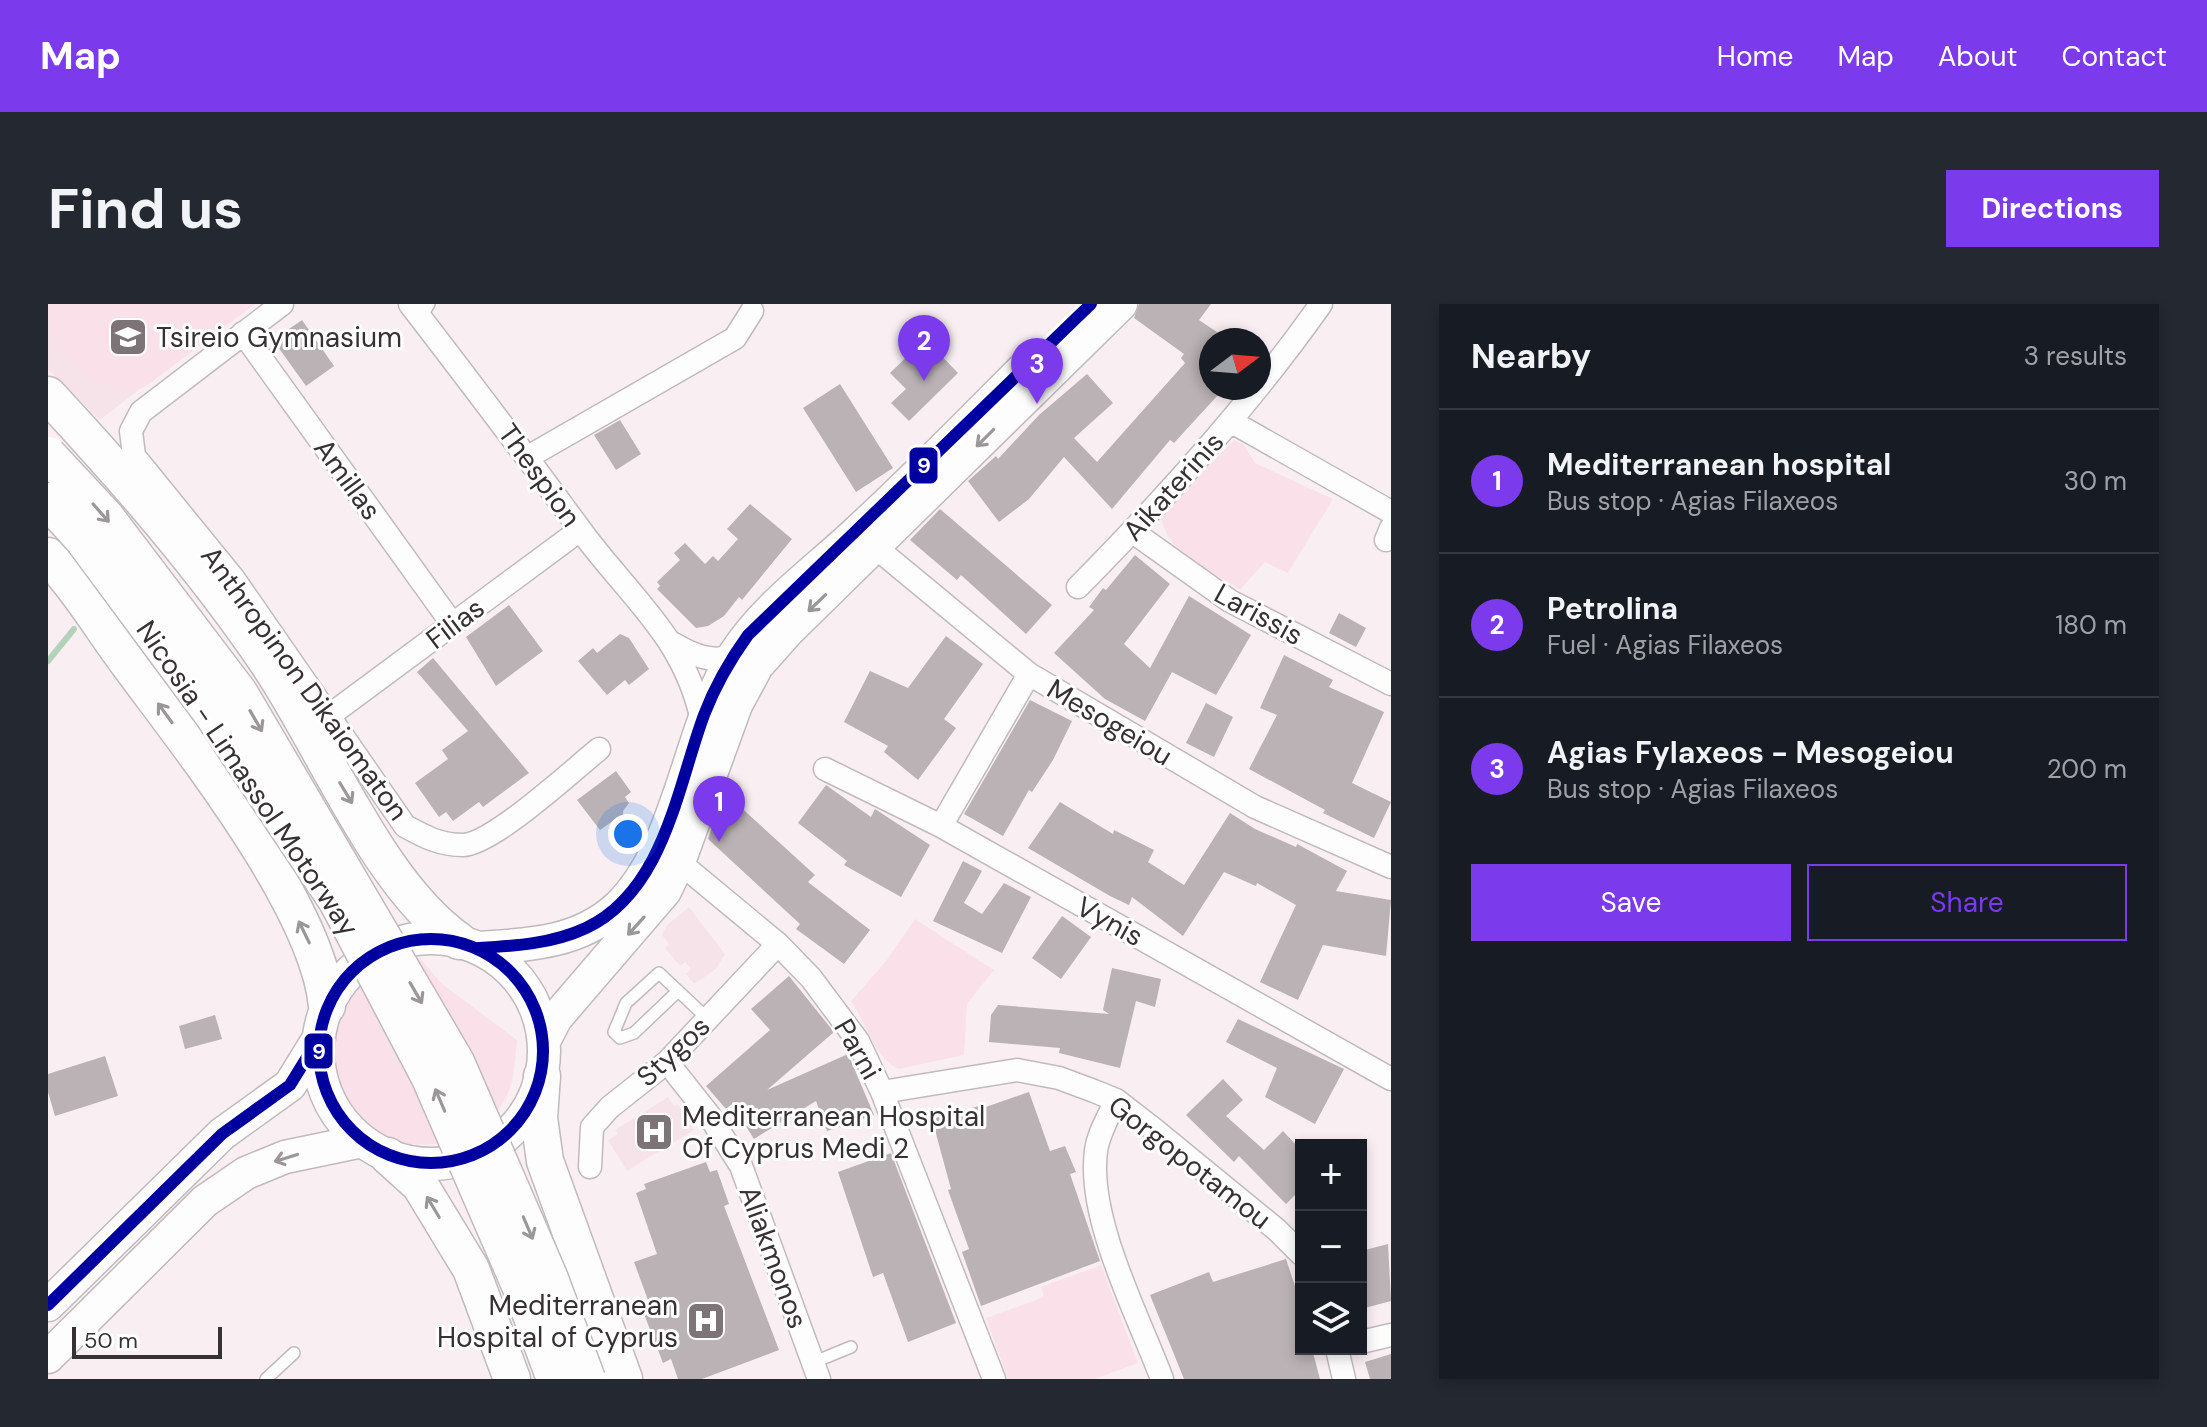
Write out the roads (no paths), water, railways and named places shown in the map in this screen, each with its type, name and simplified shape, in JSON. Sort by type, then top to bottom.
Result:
[{"type":"highway","points":[[48,395],[130,484],[259,650],[391,869],[421,910],[468,944]]},
{"type":"highway","name":"Nicosia - Limassol Motorway","points":[[48,455],[105,516],[240,694],[456,1062],[550,1279],[587,1379]]},
{"type":"highway","name":"Nicosia - Limassol Motorway","points":[[48,501],[82,538],[213,715],[337,901],[430,1078],[522,1290],[555,1379]]},
{"type":"highway","points":[[48,556],[180,733],[271,868],[309,940],[325,985],[323,1022]]},
{"type":"highway","points":[[542,1076],[539,1118],[545,1161],[624,1379]]},
{"type":"highway","points":[[375,1149],[420,1185],[471,1269],[512,1379]]},
{"type":"main road","points":[[544,1041],[556,1018],[665,891],[679,862],[736,705],[757,666],[866,541],[1091,304]]},
{"type":"main road","points":[[48,1305],[222,1134],[290,1085],[343,980],[364,959],[391,945],[425,938],[468,944],[543,944],[587,929],[619,905],[647,868],[685,778],[702,721],[735,654],[781,601],[866,541],[1121,304]]},
{"type":"main road","points":[[48,1357],[205,1201],[246,1173],[285,1157],[375,1149],[429,1165],[467,1159],[501,1141],[527,1112],[542,1076],[544,1041],[534,1003],[511,970],[468,944]]},
{"type":"main road","points":[[323,1022],[319,1067],[327,1095],[342,1121],[375,1149]]},
{"type":"street","points":[[243,333],[282,304]]},
{"type":"street","name":"Aikaterinis","points":[[1078,587],[1133,532],[1232,422],[1272,374],[1321,304]]},
{"type":"street","name":"Thespion","points":[[420,309],[580,530],[674,644],[689,676],[702,721]]},
{"type":"street","points":[[528,457],[735,338],[752,311]]},
{"type":"street","name":"Anthropinon Dikaiomaton","points":[[243,333],[141,412],[131,431],[134,456],[234,579],[405,826],[433,842],[466,845],[493,834],[599,749]]},
{"type":"street","name":"Amillas","points":[[243,333],[453,625]]},
{"type":"street","points":[[1232,422],[1391,512]]},
{"type":"street","name":"Filias","points":[[330,715],[580,530]]},
{"type":"street","name":"Larissis","points":[[1133,532],[1230,601],[1391,684]]},
{"type":"street","name":"Mesogeiou","points":[[866,541],[1029,674],[1255,807],[1391,867]]},
{"type":"street","name":"Thespion","points":[[674,644],[708,658],[727,658],[735,654]]},
{"type":"street","points":[[941,826],[1029,674]]},
{"type":"street","name":"Vynis","points":[[825,769],[941,826],[1391,1079]]},
{"type":"street","name":"Parni","points":[[679,862],[778,944],[811,978],[851,1030],[882,1092],[994,1379]]},
{"type":"street","name":"Stygos","points":[[590,1167],[592,1127],[610,1107],[667,1062],[778,944]]},
{"type":"street","name":"Aliakmonos","points":[[667,1062],[709,1115],[741,1166],[816,1371]]},
{"type":"street","name":"Gorgopotamou","points":[[882,1092],[1017,1070],[1059,1078],[1116,1100],[1277,1230],[1295,1248]]},
{"type":"street","points":[[1116,1100],[1096,1148],[1094,1178],[1099,1214],[1162,1379]]},
{"type":"street","points":[[583,1267],[638,1379]]},
{"type":"street","points":[[1367,1341],[1391,1335]]},
{"type":"street","points":[[1338,1355],[1344,1379]]},
{"type":"lane","points":[[677,992],[634,1033],[620,1038],[614,1032],[626,1003],[652,976],[659,973],[708,1019]]},
{"type":"lane","points":[[816,1371],[851,1347]]},
{"type":"lane","points":[[266,1379],[294,1353]]},
{"type":"waterway","points":[[48,661],[74,629]]},
{"type":"place","name":"Tsireio Gymnasium","points":[[128,337]]},
{"type":"place","name":"Petrolina","points":[[924,381]]},
{"type":"place","name":"Agias Fylaxeos - Mesogeiou","points":[[1037,404]]},
{"type":"place","name":"Mediterranean hospital","points":[[719,842]]},
{"type":"place","name":"Mediterranean Hospital Of Cyprus Medi 2","points":[[654,1132]]},
{"type":"place","name":"Mediterranean Hospital of Cyprus","points":[[706,1321]]}]
